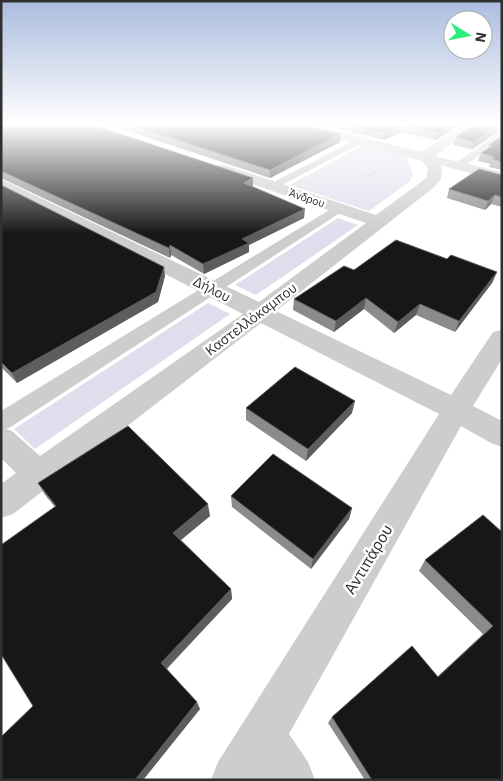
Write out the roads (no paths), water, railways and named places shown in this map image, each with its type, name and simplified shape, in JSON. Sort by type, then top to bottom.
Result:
[{"type":"street","points":[[428,161],[502,177]]},
{"type":"street","name":"Καστελλόκαμπου","points":[[1,503],[380,222],[430,182],[440,165],[436,161]]},
{"type":"street","name":"Άνδρου","points":[[206,163],[380,222]]},
{"type":"street","points":[[440,165],[475,170]]},
{"type":"street","name":"Δήλου","points":[[1,184],[456,410],[502,436]]},
{"type":"street","name":"Αντιπάρου","points":[[236,780],[456,410],[502,338]]},
{"type":"street","points":[[1,438],[39,475]]},
{"type":"street","points":[[263,736],[290,780]]},
{"type":"lane","points":[[272,186],[318,161]]},
{"type":"lane","points":[[440,165],[447,161]]},
{"type":"lane","points":[[1,422],[339,208]]}]
